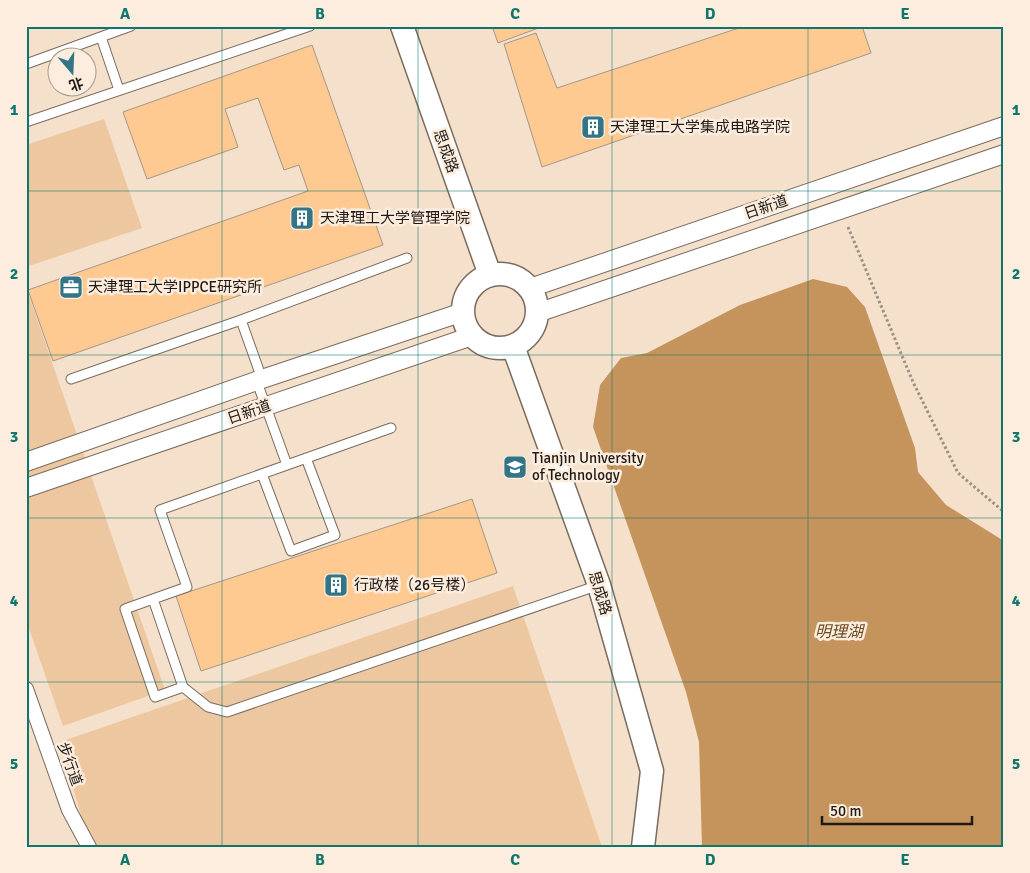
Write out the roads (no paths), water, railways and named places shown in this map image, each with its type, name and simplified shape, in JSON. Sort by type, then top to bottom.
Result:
[{"type":"street","name":"思成路","points":[[402,26],[490,275]]},
{"type":"street","name":"日新道","points":[[530,288],[1004,126]]},
{"type":"street","name":"日新道","points":[[538,314],[1004,154]]},
{"type":"street","points":[[502,274],[524,282],[530,288],[536,302],[538,314],[535,325],[529,335],[519,344],[507,348],[494,348],[482,344],[472,336],[465,325],[462,312],[464,299],[471,288],[480,280],[490,275],[502,274]]},
{"type":"street","name":"日新道","points":[[26,462],[462,312]]},
{"type":"street","name":"日新道","points":[[26,488],[472,336]]},
{"type":"street","name":"思成路","points":[[513,346],[599,585],[652,771],[643,847]]},
{"type":"street","name":"步行道","points":[[26,689],[69,810],[89,847]]},
{"type":"lane","points":[[26,64],[131,26]]},
{"type":"lane","points":[[26,122],[310,26]]},
{"type":"lane","points":[[100,37],[119,90]]},
{"type":"lane","points":[[71,379],[241,320],[408,258]]},
{"type":"lane","points":[[241,320],[266,406],[287,465]]},
{"type":"lane","points":[[183,687],[155,697],[125,609],[187,587],[160,510],[391,428]]},
{"type":"lane","points":[[262,474],[291,551],[300,548],[335,535],[306,458]]},
{"type":"lane","points":[[153,599],[183,687],[208,707],[228,712],[599,585]]},
{"type":"water","name":"明理湖","points":[[813,279],[847,287],[865,307],[915,448],[918,472],[946,505],[1004,541],[1004,847],[702,847],[699,742],[686,692],[593,427],[600,385],[621,358],[647,353],[740,305]]},
{"type":"place","name":"天津理工大学集成电路学院","points":[[593,127]]},
{"type":"place","name":"天津理工大学管理学院","points":[[302,218]]},
{"type":"place","name":"天津理工大学IPPCE研究所","points":[[71,287]]},
{"type":"place","name":"Tianjin University of Technology","points":[[515,467]]},
{"type":"place","name":"行政楼（26号楼）","points":[[336,585]]}]
